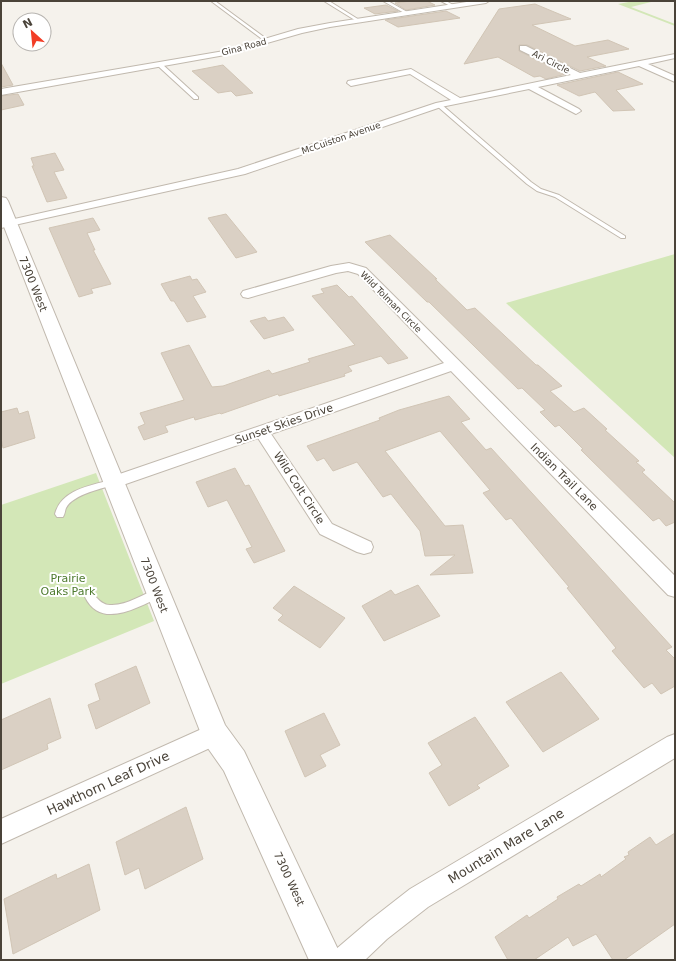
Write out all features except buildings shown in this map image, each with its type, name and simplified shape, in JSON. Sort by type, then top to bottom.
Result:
[{"type":"street","name":"Gina Road","points":[[1,92],[225,54],[301,31],[486,1]]},
{"type":"street","name":"Ari Circle","points":[[523,48],[579,76]]},
{"type":"street","name":"McCuiston Avenue","points":[[5,224],[241,172],[439,105],[675,56]]},
{"type":"street","points":[[641,64],[675,79]]},
{"type":"street","points":[[351,83],[411,71],[459,101]]},
{"type":"street","points":[[530,86],[576,111]]},
{"type":"street","name":"7300 West","points":[[1,201],[5,224],[114,482],[215,734],[234,761],[326,960]]},
{"type":"street","name":"Wild Tolman Circle","points":[[248,294],[335,269],[349,267],[356,268],[362,271],[453,365]]},
{"type":"street","name":"Sunset Skies Drive","points":[[114,482],[453,365]]},
{"type":"street","name":"Indian Trail Lane","points":[[453,365],[675,589]]},
{"type":"street","name":"Wild Colt Circle","points":[[262,432],[326,529],[364,547]]},
{"type":"street","name":"Hawthorn Leaf Drive","points":[[1,832],[215,734]]},
{"type":"street","name":"Mountain Mare Lane","points":[[345,960],[378,930],[419,898],[675,744]]},
{"type":"lane","points":[[213,1],[267,41]]},
{"type":"lane","points":[[326,1],[359,21]]},
{"type":"lane","points":[[385,1],[407,13]]},
{"type":"lane","points":[[443,1],[453,6]]},
{"type":"lane","points":[[160,65],[196,98]]},
{"type":"lane","points":[[439,105],[529,183],[539,190],[557,196],[623,237]]},
{"type":"lane","points":[[60,514],[63,503],[70,498],[82,492],[114,482]]},
{"type":"lane","points":[[90,597],[93,604],[104,611],[115,610],[158,593]]},
{"type":"green space","points":[[634,1],[655,1],[631,7],[675,24],[675,26],[618,4]]},
{"type":"green space","points":[[675,254],[675,458],[506,303]]},
{"type":"green space","name":"Prairie Oaks Park","points":[[96,473],[154,621],[1,684],[1,505]]}]
